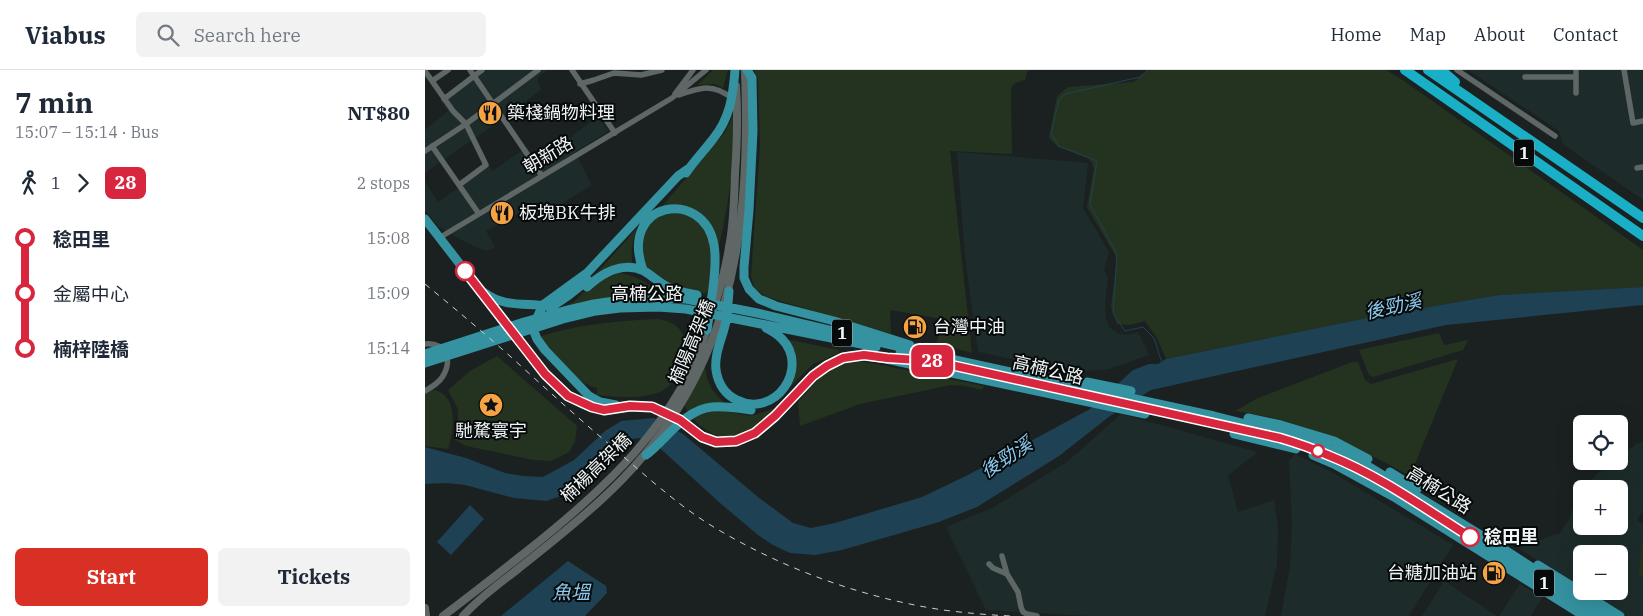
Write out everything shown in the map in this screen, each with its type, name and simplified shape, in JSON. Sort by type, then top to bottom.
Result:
[{"type":"highway","name":"1","points":[[1405,70],[1643,236]]},
{"type":"highway","name":"1","points":[[1428,70],[1643,218]]},
{"type":"highway","points":[[1441,70],[1518,132]]},
{"type":"main road","points":[[524,322],[550,308],[590,279],[682,179],[714,138],[735,100],[735,70]]},
{"type":"main road","points":[[746,70],[752,78],[753,131],[744,267],[744,278],[749,289],[759,299],[776,306],[918,348],[933,358]]},
{"type":"main road","points":[[688,169],[677,176],[587,273],[543,305],[535,320],[533,329],[545,350],[591,398],[609,404],[652,407],[688,425],[697,434],[712,441],[723,442],[746,438],[761,429],[813,376],[843,358]]},
{"type":"main road","points":[[643,270],[637,249],[644,224],[655,215],[677,209],[688,211],[705,223],[715,246],[707,330]]},
{"type":"main road","points":[[425,219],[528,353],[562,391],[574,400],[597,409],[615,409],[630,406]]},
{"type":"main road","points":[[479,288],[493,298],[506,303],[553,306],[573,298],[593,281],[612,270],[624,268],[643,270],[670,288],[701,296],[730,307]]},
{"type":"main road","points":[[729,291],[726,322],[716,360],[717,377],[722,388],[731,397],[747,404],[769,401],[780,394],[787,383],[791,369],[790,353],[783,340],[762,325]]},
{"type":"main road","name":"高楠公路","points":[[425,362],[595,308],[635,298],[686,299],[901,344],[933,358],[1005,383],[1091,393],[1138,403],[1280,438],[1330,455],[1380,481],[1595,616]]},
{"type":"main road","name":"高楠公路","points":[[595,308],[658,307],[686,310],[762,325],[887,354],[933,358],[1280,432],[1321,445],[1363,463],[1607,616]]},
{"type":"main road","name":"1","points":[[425,354],[524,322],[595,308]]},
{"type":"main road","points":[[646,455],[657,447],[684,420],[703,409],[720,407],[758,410],[776,403],[814,367],[826,361],[864,355],[887,354],[910,360],[933,358]]},
{"type":"main road","name":"高楠公路","points":[[1138,403],[1318,457],[1394,497],[1584,616]]},
{"type":"main road","name":"高楠公路","points":[[1138,403],[1220,412],[1281,425],[1334,441],[1397,476],[1620,616]]},
{"type":"street","points":[[432,81],[448,70]]},
{"type":"street","points":[[470,70],[542,176]]},
{"type":"street","points":[[444,99],[482,70]]},
{"type":"street","points":[[425,151],[466,124],[538,70]]},
{"type":"street","points":[[572,70],[615,133]]},
{"type":"street","points":[[580,84],[614,73],[641,75],[662,70]]},
{"type":"street","name":"朝新路","points":[[672,98],[693,70]]},
{"type":"street","name":"朝新路","points":[[439,238],[672,98],[706,70]]},
{"type":"street","name":"楠陽高架橋","points":[[465,616],[489,592],[569,528],[603,498],[646,455],[652,444],[676,414],[703,364],[729,291],[738,248],[747,111],[746,70]]},
{"type":"street","points":[[1457,70],[1555,136]]},
{"type":"street","points":[[1576,70],[1576,93]]},
{"type":"street","points":[[1624,70],[1633,123],[1643,121]]},
{"type":"street","points":[[425,71],[453,111],[466,124],[486,164],[459,185]]},
{"type":"street","points":[[1525,77],[1576,77]]},
{"type":"street","name":"朝新路","points":[[672,98],[707,87],[735,100]]},
{"type":"street","name":"楠楊高架橋","points":[[443,616],[557,527],[644,444],[672,404],[699,352],[721,284],[730,246],[734,201],[737,113],[735,100]]},
{"type":"street","points":[[432,146],[479,214]]},
{"type":"street","points":[[425,344],[435,344],[447,356],[446,370],[437,383],[425,391]]},
{"type":"street","points":[[1002,556],[1007,574],[1018,592],[1023,612],[1037,616]]},
{"type":"street","points":[[989,564],[993,568],[1007,574]]},
{"type":"street","points":[[454,600],[465,599]]},
{"type":"street","points":[[425,608],[426,616]]},
{"type":"shaded area","points":[[487,70],[547,70],[537,78],[541,90],[425,173],[425,130],[448,111],[442,103]]},
{"type":"shaded area","points":[[1468,70],[1643,70],[1643,200],[1563,144],[1559,131]]},
{"type":"shaded area","points":[[597,117],[609,131],[575,152],[592,185],[534,221],[527,209],[486,231],[495,247],[486,251],[467,243],[439,227],[425,210],[425,181],[438,202],[489,166],[492,171],[527,147],[532,156],[560,134],[566,141]]},
{"type":"shaded area","points":[[957,152],[1088,163],[1083,208],[1109,252],[1104,270],[1108,279],[1105,302],[1106,319],[1109,327],[1118,334],[1128,335],[1138,332],[1149,355],[1109,369],[1074,372],[978,352],[965,257]]},
{"type":"shaded area","points":[[1121,414],[1258,452],[1228,475],[1238,512],[1274,500],[1278,527],[1277,564],[1265,616],[1090,616],[986,610],[946,527],[992,508],[1067,462]]},
{"type":"shaded area","points":[[1643,441],[1643,511],[1637,520],[1643,524],[1638,575],[1643,577],[1643,616],[1627,616],[1601,600],[1628,600],[1628,545],[1573,545],[1573,582],[1518,548],[1560,533],[1568,521],[1573,508],[1573,535],[1628,535],[1628,480],[1591,480],[1602,470],[1628,470],[1628,450]]},
{"type":"shaded area","points":[[1295,454],[1335,474],[1453,545],[1409,616],[1281,616],[1290,566],[1292,523],[1289,461]]},
{"type":"shaded area","points":[[1444,581],[1497,616],[1422,616]]},
{"type":"shaded area","points":[[1520,584],[1542,598],[1531,616],[1499,616]]},
{"type":"green space","points":[[713,70],[728,70],[723,88],[714,84],[698,85]]},
{"type":"green space","points":[[754,70],[1028,70],[1025,80],[1015,83],[1011,88],[1012,154],[950,151],[972,353],[937,343],[942,319],[890,310],[891,334],[767,297],[754,288],[751,276],[760,147],[758,79]]},
{"type":"green space","points":[[1147,70],[1386,70],[1643,250],[1643,287],[1499,295],[1382,315],[1166,359],[1157,338],[1145,321],[1130,325],[1117,324],[1111,307],[1117,258],[1087,207],[1094,168],[1090,159],[1058,147],[1049,138],[1057,96],[1068,87],[1134,82]]},
{"type":"green space","points":[[733,116],[732,169],[727,205],[707,292],[704,293],[671,285],[648,270],[640,253],[645,228],[725,132]]},
{"type":"green space","points":[[637,228],[632,246],[633,265],[589,282]]},
{"type":"green space","points":[[614,273],[626,274],[636,278],[656,289],[657,292],[653,296],[565,306],[574,302],[587,289]]},
{"type":"green space","points":[[658,319],[668,321],[681,331],[686,345],[685,353],[679,371],[670,385],[662,391],[646,396],[597,395],[597,388],[588,385],[572,374],[557,360],[539,337],[568,329],[598,324]]},
{"type":"green space","points":[[1439,333],[1444,345],[1468,340],[1463,350],[1373,377],[1369,375],[1359,350]]},
{"type":"green space","points":[[787,341],[839,350],[838,354],[813,364],[782,395],[791,380]]},
{"type":"green space","points":[[497,356],[577,426],[575,441],[569,452],[551,461],[534,460],[466,446],[455,440],[458,409],[448,390],[470,371]]},
{"type":"green space","points":[[1458,359],[1410,476],[1366,453],[1304,427],[1282,420],[1235,411],[1258,398],[1352,362],[1358,362],[1365,380],[1371,384]]},
{"type":"green space","points":[[863,362],[984,386],[982,390],[951,385],[860,404],[800,426],[798,402],[819,378],[839,365]]},
{"type":"green space","points":[[705,365],[711,387],[726,404],[688,412],[684,405]]},
{"type":"green space","points":[[434,390],[442,393],[448,399],[451,406],[453,424],[448,449],[425,446],[425,394]]},
{"type":"green space","points":[[780,407],[750,432],[727,439],[713,434],[699,425],[692,417],[718,410],[751,416]]},
{"type":"green space","points":[[1643,537],[1643,577],[1638,575]]},
{"type":"water","name":"後勁溪","points":[[1643,287],[1643,305],[1446,325],[1151,390],[1110,416],[1059,456],[977,507],[939,522],[842,550],[815,555],[790,553],[758,535],[651,440],[639,438],[624,440],[595,471],[561,496],[546,501],[514,498],[465,485],[447,483],[425,484],[425,447],[466,458],[505,473],[543,477],[574,460],[605,431],[621,421],[654,418],[683,434],[758,497],[793,523],[811,528],[835,523],[922,497],[968,475],[1090,409],[1133,370],[1149,364],[1158,364],[1166,359],[1382,315],[1499,295]]},
{"type":"water","points":[[470,505],[484,519],[451,555],[437,542]]},
{"type":"water","name":"魚塭","points":[[568,561],[606,586],[607,593],[585,616],[501,616]]},
{"type":"waterway","points":[[1148,70],[1140,77],[1065,94],[1059,100],[1051,133],[1059,146],[1097,161],[1090,204],[1117,254],[1113,313],[1125,331],[1143,327],[1154,338],[1162,363]]},
{"type":"railway","points":[[425,284],[490,338],[573,413],[675,500],[703,520],[743,544],[826,580],[884,598],[943,610],[1011,616]]},
{"type":"bus line","name":"28","points":[[465,271],[545,374],[568,396],[592,407],[604,410],[630,406],[652,407],[680,420],[697,434],[712,441],[736,441],[755,433],[768,423],[819,370],[843,358],[864,355],[933,361],[1280,438],[1303,445],[1357,468],[1391,487],[1470,537]]},
{"type":"place","name":"築棧鍋物料理","points":[[490,113]]},
{"type":"place","name":"板塊BK牛排","points":[[502,213]]},
{"type":"place","name":"台灣中油","points":[[915,327]]},
{"type":"place","name":"馳騖寰宇","points":[[491,405]]},
{"type":"place","name":"稔田里","points":[[1470,537]]},
{"type":"place","name":"台糖加油站","points":[[1494,573]]}]
